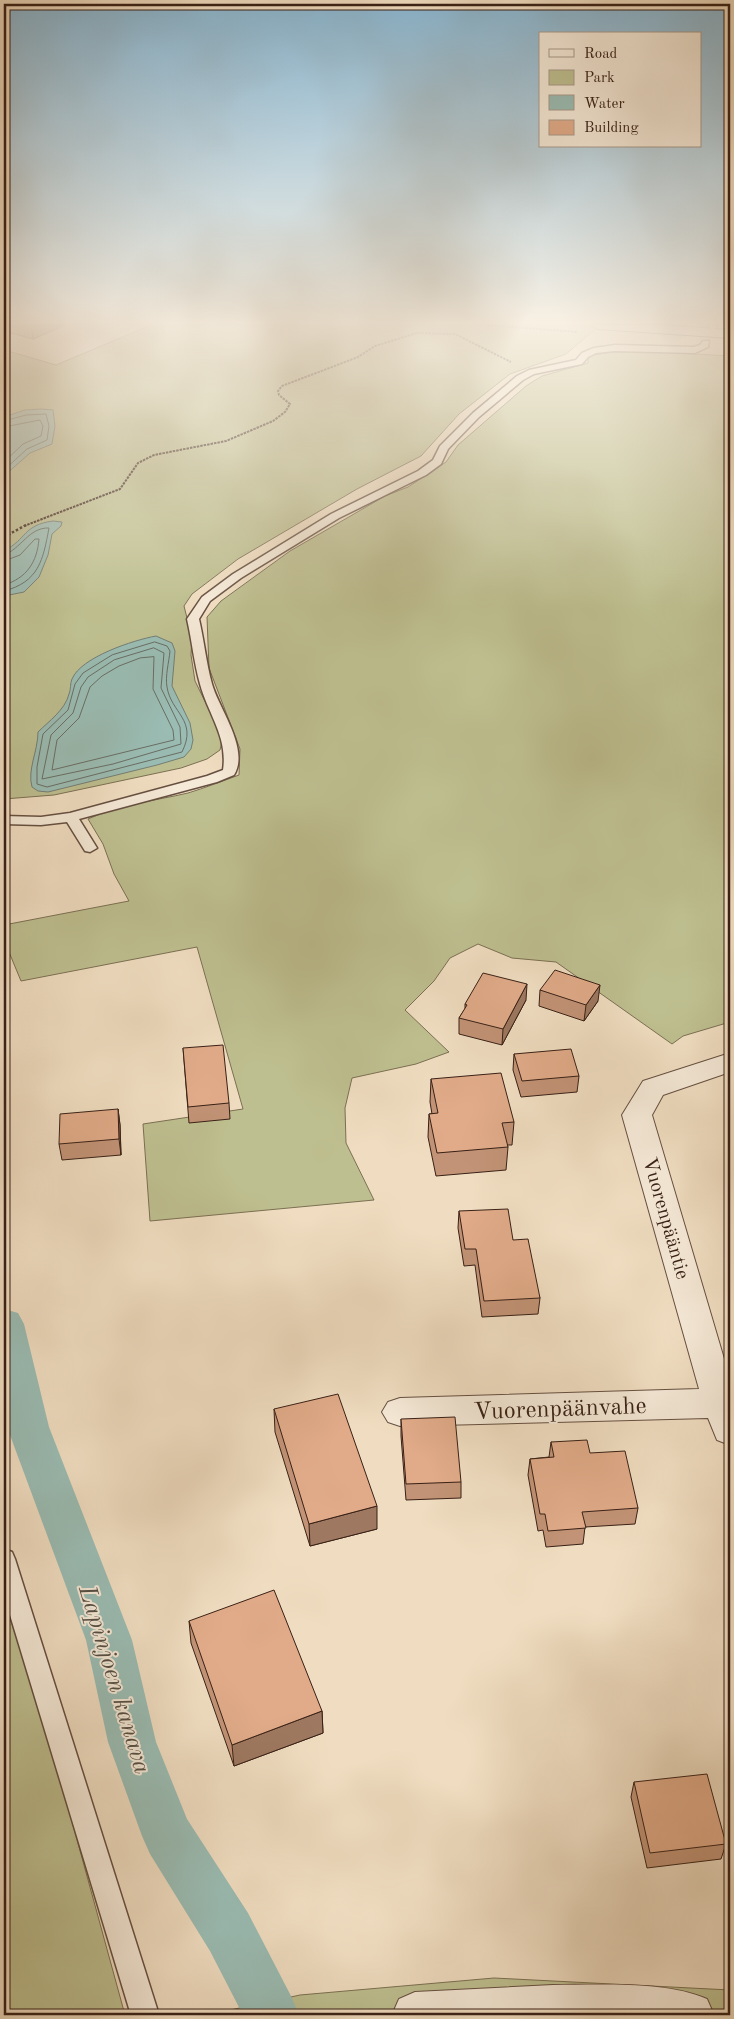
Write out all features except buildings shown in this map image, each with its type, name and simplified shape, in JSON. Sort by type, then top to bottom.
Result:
[{"type":"street","name":"Vuorenpääntie","points":[[725,1417],[637,1114],[653,1088],[730,1062]]},
{"type":"street","name":"Vuorenpäänvahe","points":[[400,1412],[725,1417]]},
{"type":"street","points":[[415,2015],[536,2008],[648,2010],[691,2015]]},
{"type":"lane","points":[[4,820],[41,821],[71,817],[212,779],[229,772],[233,758],[226,728],[207,686],[193,620],[206,599],[237,576],[296,538],[362,502],[422,473],[437,462],[444,448],[472,419]]},
{"type":"lane","points":[[71,817],[90,848]]},
{"type":"lane","points":[[4,1560],[144,2015]]},
{"type":"path","points":[[4,537],[34,521],[120,488],[138,463],[154,455],[226,441],[275,419]]},
{"type":"green space","points":[[4,419],[454,419],[421,456],[357,489],[238,559],[192,594],[184,606],[192,638],[191,655],[195,681],[219,730],[222,742],[220,750],[207,759],[181,768],[54,795],[4,799]]},
{"type":"green space","points":[[488,419],[730,419],[730,1022],[683,1036],[672,1044],[556,962],[512,958],[478,944],[450,958],[434,981],[405,1010],[449,1052],[416,1064],[352,1078],[345,1108],[346,1143],[374,1200],[150,1221],[143,1124],[243,1109],[197,947],[21,981],[4,940],[4,925],[129,901],[114,874],[103,844],[88,819],[125,806],[188,793],[239,775],[240,749],[209,668],[207,617],[221,601],[290,551],[385,496],[408,487],[446,462],[458,445]]},
{"type":"green space","points":[[4,1600],[47,1730],[125,2015],[4,2015]]},
{"type":"green space","points":[[494,1978],[730,1990],[730,2015],[207,2015],[300,1995]]},
{"type":"water","points":[[4,419],[54,419],[52,444],[30,453],[4,476]]},
{"type":"water","points":[[53,521],[62,522],[61,526],[52,534],[48,555],[39,577],[24,592],[4,596],[4,551],[17,542],[30,529]]},
{"type":"water","points":[[156,636],[172,643],[175,651],[172,686],[190,723],[193,740],[191,749],[184,757],[48,792],[38,791],[32,787],[31,774],[38,732],[64,705],[70,692],[72,679],[77,671],[109,651],[135,641]]},
{"type":"waterway","name":"Lapinjoen kanava","points":[[4,1324],[28,1427],[109,1640],[132,1742],[168,1836],[229,1932],[272,2015]]}]
